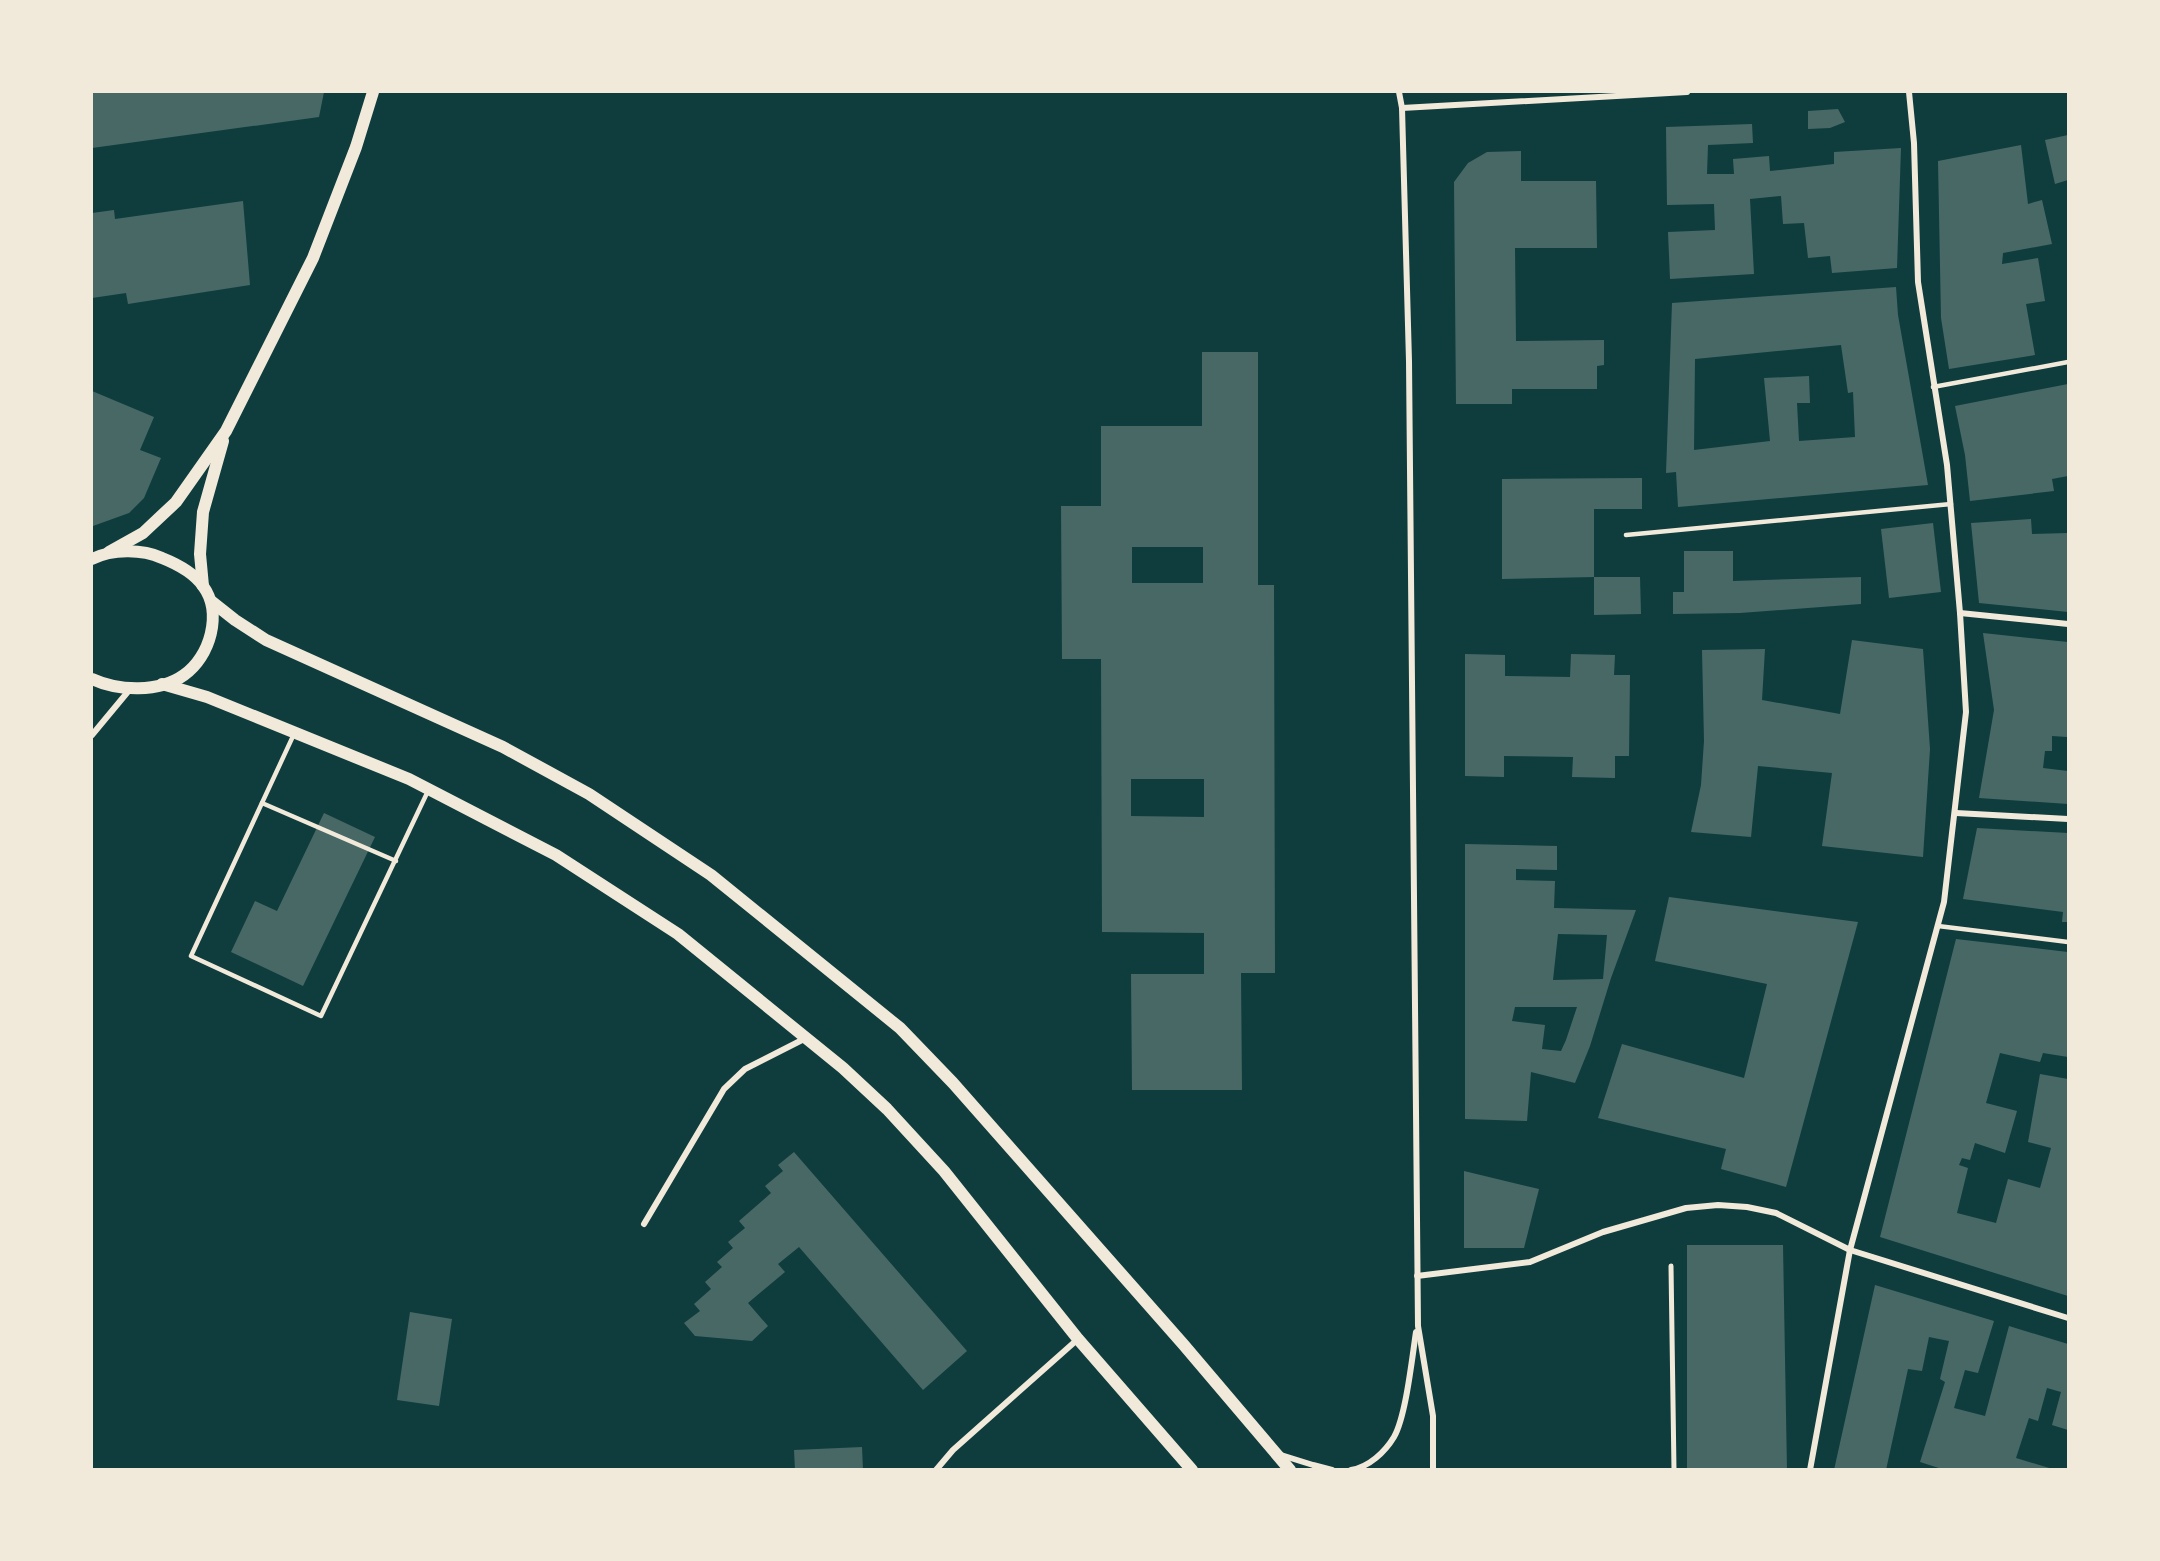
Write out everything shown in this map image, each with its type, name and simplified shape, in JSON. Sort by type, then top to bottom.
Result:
[{"type":"main road","points":[[92,558],[109,552],[143,533],[176,502],[226,431],[313,258],[356,147],[372,92]]},
{"type":"main road","points":[[203,586],[200,554],[203,512],[226,431]]},
{"type":"main road","points":[[109,552],[138,552],[156,555],[177,564],[203,586],[211,601],[266,640],[492,742],[589,794],[711,875],[907,1036],[953,1083],[1290,1470]]},
{"type":"main road","points":[[92,679],[117,687],[131,688],[162,684],[183,676],[197,662],[206,647],[212,625],[211,601]]},
{"type":"main road","points":[[162,684],[207,697],[429,789],[556,855],[678,934],[843,1068],[887,1109],[944,1171],[1078,1339],[1192,1470]]},
{"type":"street","points":[[1399,92],[1402,108],[1409,361],[1418,1326],[1433,1416],[1433,1470]]},
{"type":"street","points":[[1402,108],[1687,92]]},
{"type":"street","points":[[1810,1470],[1850,1250],[1944,902],[1966,712],[1947,465],[1918,282],[1914,143],[1909,92]]},
{"type":"street","points":[[1960,613],[2068,624]]},
{"type":"street","points":[[92,735],[131,688]]},
{"type":"street","points":[[1956,813],[2068,819]]},
{"type":"street","points":[[644,1224],[724,1089],[745,1069],[806,1038]]},
{"type":"street","points":[[1417,1276],[1530,1262],[1603,1232],[1686,1208],[1718,1205],[1747,1207],[1776,1213],[1850,1250],[2068,1318]]},
{"type":"street","points":[[1671,1266],[1674,1470]]},
{"type":"street","points":[[1351,1470],[1368,1464],[1394,1436],[1401,1416],[1418,1326]]},
{"type":"street","points":[[936,1470],[953,1450],[1078,1339]]},
{"type":"street","points":[[1276,1453],[1312,1466],[1332,1470]]},
{"type":"lane","points":[[1933,387],[2068,362]]},
{"type":"lane","points":[[1626,535],[1951,504]]},
{"type":"lane","points":[[295,732],[191,956],[321,1016],[429,789]]},
{"type":"lane","points":[[262,803],[396,861]]},
{"type":"lane","points":[[1938,926],[2068,942]]},
{"type":"building","points":[[92,92],[324,92],[319,117],[92,148]]},
{"type":"building","points":[[1838,109],[1845,122],[1830,128],[1808,129],[1808,111]]},
{"type":"building","points":[[1752,124],[1753,143],[1708,145],[1707,174],[1734,174],[1733,159],[1769,156],[1770,171],[1834,164],[1834,152],[1901,148],[1897,268],[1832,273],[1830,256],[1808,258],[1804,223],[1783,224],[1781,196],[1750,199],[1754,274],[1670,279],[1668,232],[1715,230],[1714,204],[1667,205],[1666,127]]},
{"type":"building","points":[[2068,135],[2068,180],[2055,184],[2045,140]]},
{"type":"building","points":[[2021,145],[2028,204],[2042,200],[2052,244],[2003,253],[2002,264],[2038,258],[2045,301],[2026,304],[2035,355],[1949,369],[1941,318],[1938,161]]},
{"type":"building","points":[[1521,151],[1521,181],[1596,181],[1597,248],[1515,248],[1516,341],[1604,340],[1604,365],[1597,366],[1597,389],[1512,389],[1512,404],[1456,404],[1454,182],[1468,163],[1487,152]]},
{"type":"building","points":[[243,201],[250,285],[128,304],[126,293],[92,298],[92,213],[114,210],[115,219]]},
{"type":"building","points":[[1896,287],[1898,315],[1928,485],[1678,507],[1676,472],[1666,473],[1672,303]],"holes":[[[1841,345],[1848,393],[1853,392],[1855,437],[1799,441],[1797,403],[1810,403],[1809,376],[1764,378],[1770,441],[1694,450],[1695,359]]]},
{"type":"building","points":[[1202,352],[1258,352],[1258,585],[1274,585],[1275,973],[1241,973],[1242,1090],[1132,1090],[1131,974],[1204,974],[1204,933],[1102,932],[1101,659],[1062,659],[1061,506],[1101,506],[1101,426],[1202,426]],"holes":[[[1132,547],[1203,547],[1203,583],[1132,583]],[[1131,779],[1204,779],[1204,817],[1131,816]]]},
{"type":"building","points":[[2068,384],[2068,476],[2052,479],[2054,491],[1970,501],[1965,455],[1955,406]]},
{"type":"building","points":[[92,391],[154,417],[140,450],[161,458],[144,498],[129,513],[93,526],[92,526]]},
{"type":"building","points":[[1642,478],[1642,509],[1594,509],[1594,577],[1502,579],[1502,479]]},
{"type":"building","points":[[2031,519],[2032,534],[2068,533],[2068,612],[1979,603],[1971,523]]},
{"type":"building","points":[[1933,523],[1941,592],[1889,598],[1881,529]]},
{"type":"building","points":[[1684,551],[1733,551],[1733,581],[1861,577],[1861,604],[1740,613],[1673,614],[1673,592],[1684,592]]},
{"type":"building","points":[[1594,577],[1640,577],[1641,614],[1594,615]]},
{"type":"building","points":[[1983,633],[2068,642],[2067,737],[2052,736],[2052,751],[2045,751],[2043,768],[2068,771],[2068,804],[1979,798],[1994,710]]},
{"type":"building","points":[[1852,640],[1923,649],[1930,749],[1923,857],[1822,846],[1832,773],[1758,766],[1751,837],[1691,832],[1701,785],[1704,741],[1702,650],[1765,649],[1762,700],[1840,714]]},
{"type":"building","points":[[1465,654],[1505,655],[1505,676],[1570,677],[1571,654],[1615,655],[1614,675],[1630,675],[1629,756],[1615,756],[1615,778],[1572,777],[1573,757],[1504,756],[1504,777],[1465,776]]},
{"type":"building","points":[[324,813],[375,837],[303,986],[231,952],[255,901],[277,911]]},
{"type":"building","points":[[1977,828],[2068,833],[2068,922],[2062,922],[2063,912],[1963,899]]},
{"type":"building","points":[[1465,844],[1557,846],[1557,870],[1516,869],[1516,880],[1555,881],[1554,908],[1636,910],[1611,978],[1590,1046],[1575,1083],[1531,1072],[1527,1121],[1465,1119]],"holes":[[[1558,934],[1607,935],[1603,979],[1553,980]],[[1515,1007],[1577,1007],[1561,1051],[1542,1049],[1545,1025],[1512,1021]]]},
{"type":"building","points":[[1669,897],[1858,922],[1786,1187],[1721,1169],[1726,1149],[1598,1118],[1622,1044],[1744,1078],[1767,984],[1655,961]]},
{"type":"building","points":[[1956,939],[2068,952],[2068,1057],[2043,1053],[2040,1062],[2000,1053],[1986,1103],[2017,1111],[2005,1153],[1975,1143],[1970,1160],[1962,1158],[1959,1165],[1968,1168],[1957,1213],[1996,1223],[2008,1179],[2040,1188],[2051,1148],[2028,1142],[2040,1074],[2068,1079],[2068,1296],[1880,1237]]},
{"type":"building","points":[[794,1152],[967,1351],[923,1390],[799,1247],[778,1264],[785,1272],[748,1303],[768,1326],[752,1341],[695,1336],[684,1323],[700,1311],[694,1304],[711,1289],[705,1282],[722,1267],[717,1262],[733,1248],[728,1242],[745,1228],[739,1221],[771,1193],[765,1186],[783,1171],[778,1165]]},
{"type":"building","points":[[1464,1171],[1539,1189],[1524,1248],[1464,1248]]},
{"type":"building","points":[[1687,1245],[1783,1245],[1787,1470],[1687,1470]]},
{"type":"building","points":[[1875,1285],[1994,1321],[1978,1373],[1965,1370],[1954,1408],[1985,1416],[2009,1326],[2068,1344],[2068,1430],[2052,1425],[2061,1392],[2047,1388],[2038,1421],[2029,1418],[2016,1458],[2056,1470],[1945,1470],[1920,1462],[1945,1382],[1940,1379],[1949,1341],[1929,1337],[1922,1371],[1908,1369],[1886,1470],[1834,1470]]},
{"type":"building","points":[[410,1312],[452,1319],[439,1406],[397,1400]]},
{"type":"building","points":[[862,1447],[863,1470],[795,1470],[794,1450]]}]
